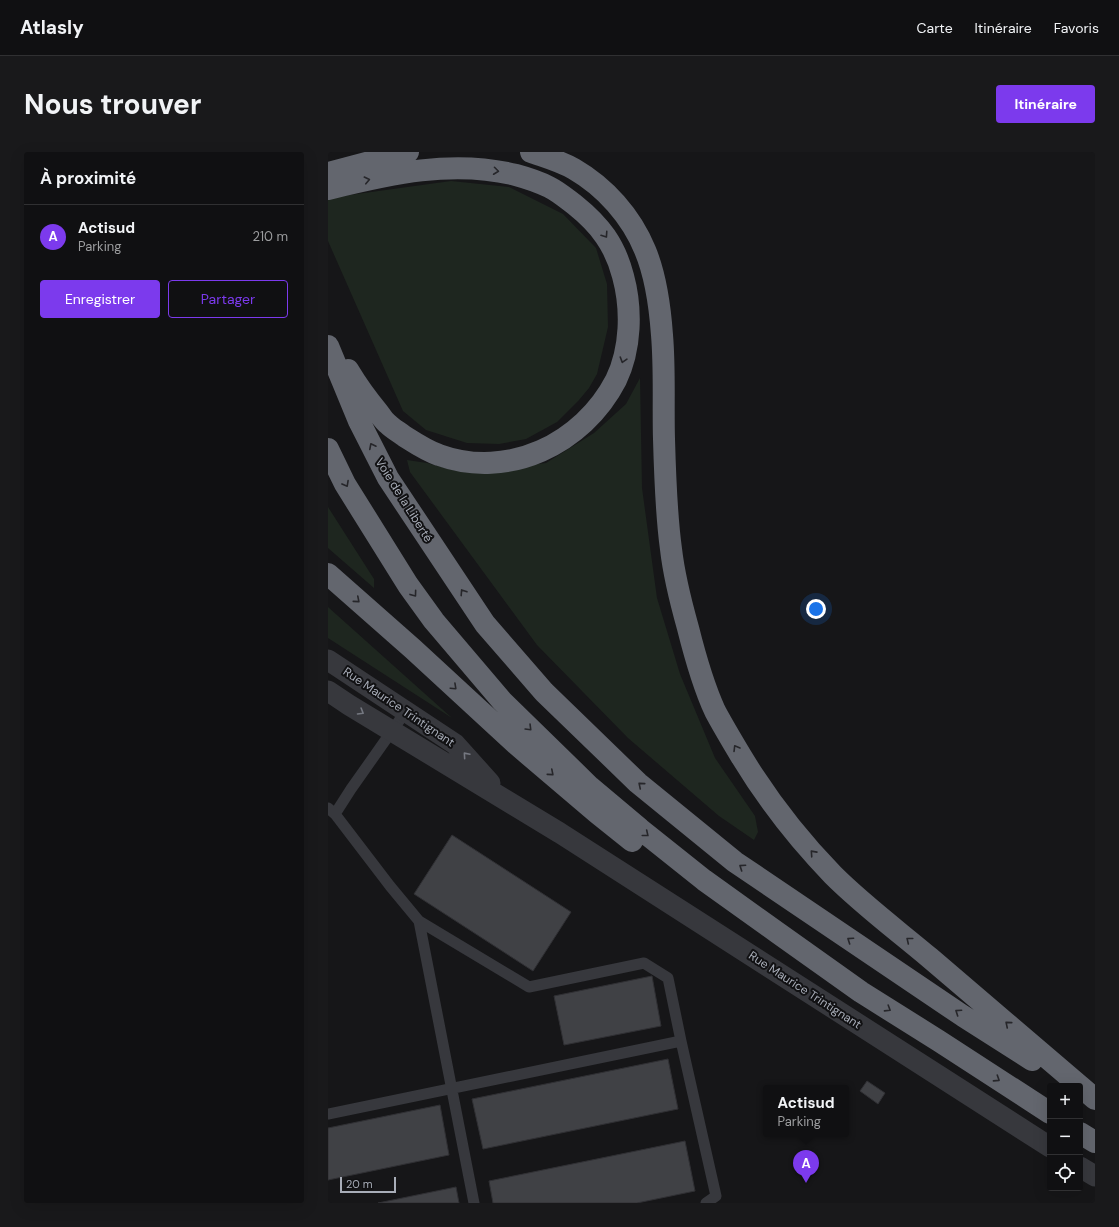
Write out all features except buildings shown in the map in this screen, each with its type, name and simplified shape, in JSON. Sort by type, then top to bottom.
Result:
[{"type":"highway","points":[[328,184],[408,152]]},
{"type":"highway","points":[[530,152],[572,168],[595,183],[615,203],[633,225],[646,251],[654,278],[663,336],[664,435],[667,512],[671,552],[678,589],[700,670],[716,711],[733,743],[758,784],[795,833],[834,876],[875,914],[916,946],[1076,1083]]},
{"type":"highway","points":[[328,184],[423,170],[448,168],[503,172],[526,178],[547,186],[564,196],[587,214],[600,227],[620,264],[626,288],[629,317],[628,337],[624,358],[616,379],[606,397],[585,423],[557,444],[540,452],[519,459],[478,463],[456,460],[438,455],[414,442],[388,424],[361,391],[328,339]]},
{"type":"highway","name":"Voie de la Liberté","points":[[328,346],[359,421],[388,478],[485,624],[544,692],[638,783],[735,862],[963,1016],[1068,1083]]},
{"type":"highway","points":[[328,449],[345,484],[408,585],[434,621],[502,701],[590,786],[640,829],[704,880],[861,992]]},
{"type":"highway","points":[[328,574],[413,649],[516,744],[597,813],[708,900],[768,940],[861,992],[1047,1111]]},
{"type":"highway","points":[[1083,1089],[1095,1099]]},
{"type":"highway","points":[[1083,1092],[1095,1099]]},
{"type":"highway","points":[[1083,1135],[1095,1142]]},
{"type":"street","name":"Rue Maurice Trintignant","points":[[328,660],[455,744],[489,782],[560,833]]},
{"type":"street","name":"Rue Maurice Trintignant","points":[[328,691],[560,833],[1047,1145]]},
{"type":"street","points":[[1083,1168],[1095,1176]]},
{"type":"lane","points":[[406,711],[351,789],[332,811],[419,921],[529,987],[644,963],[668,978],[716,1196],[706,1203]]},
{"type":"lane","points":[[419,921],[474,1203]]},
{"type":"lane","points":[[328,1114],[681,1041]]},
{"type":"shaded area","points":[[451,181],[509,187],[563,214],[596,248],[607,284],[608,327],[597,374],[589,388],[579,400],[557,422],[526,439],[499,444],[467,443],[426,430],[403,411],[328,241],[328,198]]},
{"type":"shaded area","points":[[640,378],[642,488],[657,598],[680,674],[715,758],[755,816],[758,832],[754,840],[719,816],[628,738],[537,645],[410,472],[407,460],[427,463],[456,471],[499,469],[546,463],[594,433],[626,404]]},
{"type":"shaded area","points":[[328,507],[374,579],[374,588],[328,548]]},
{"type":"shaded area","points":[[328,607],[452,718],[328,638]]},
{"type":"place","name":"Actisud","points":[[806,1183]]}]
